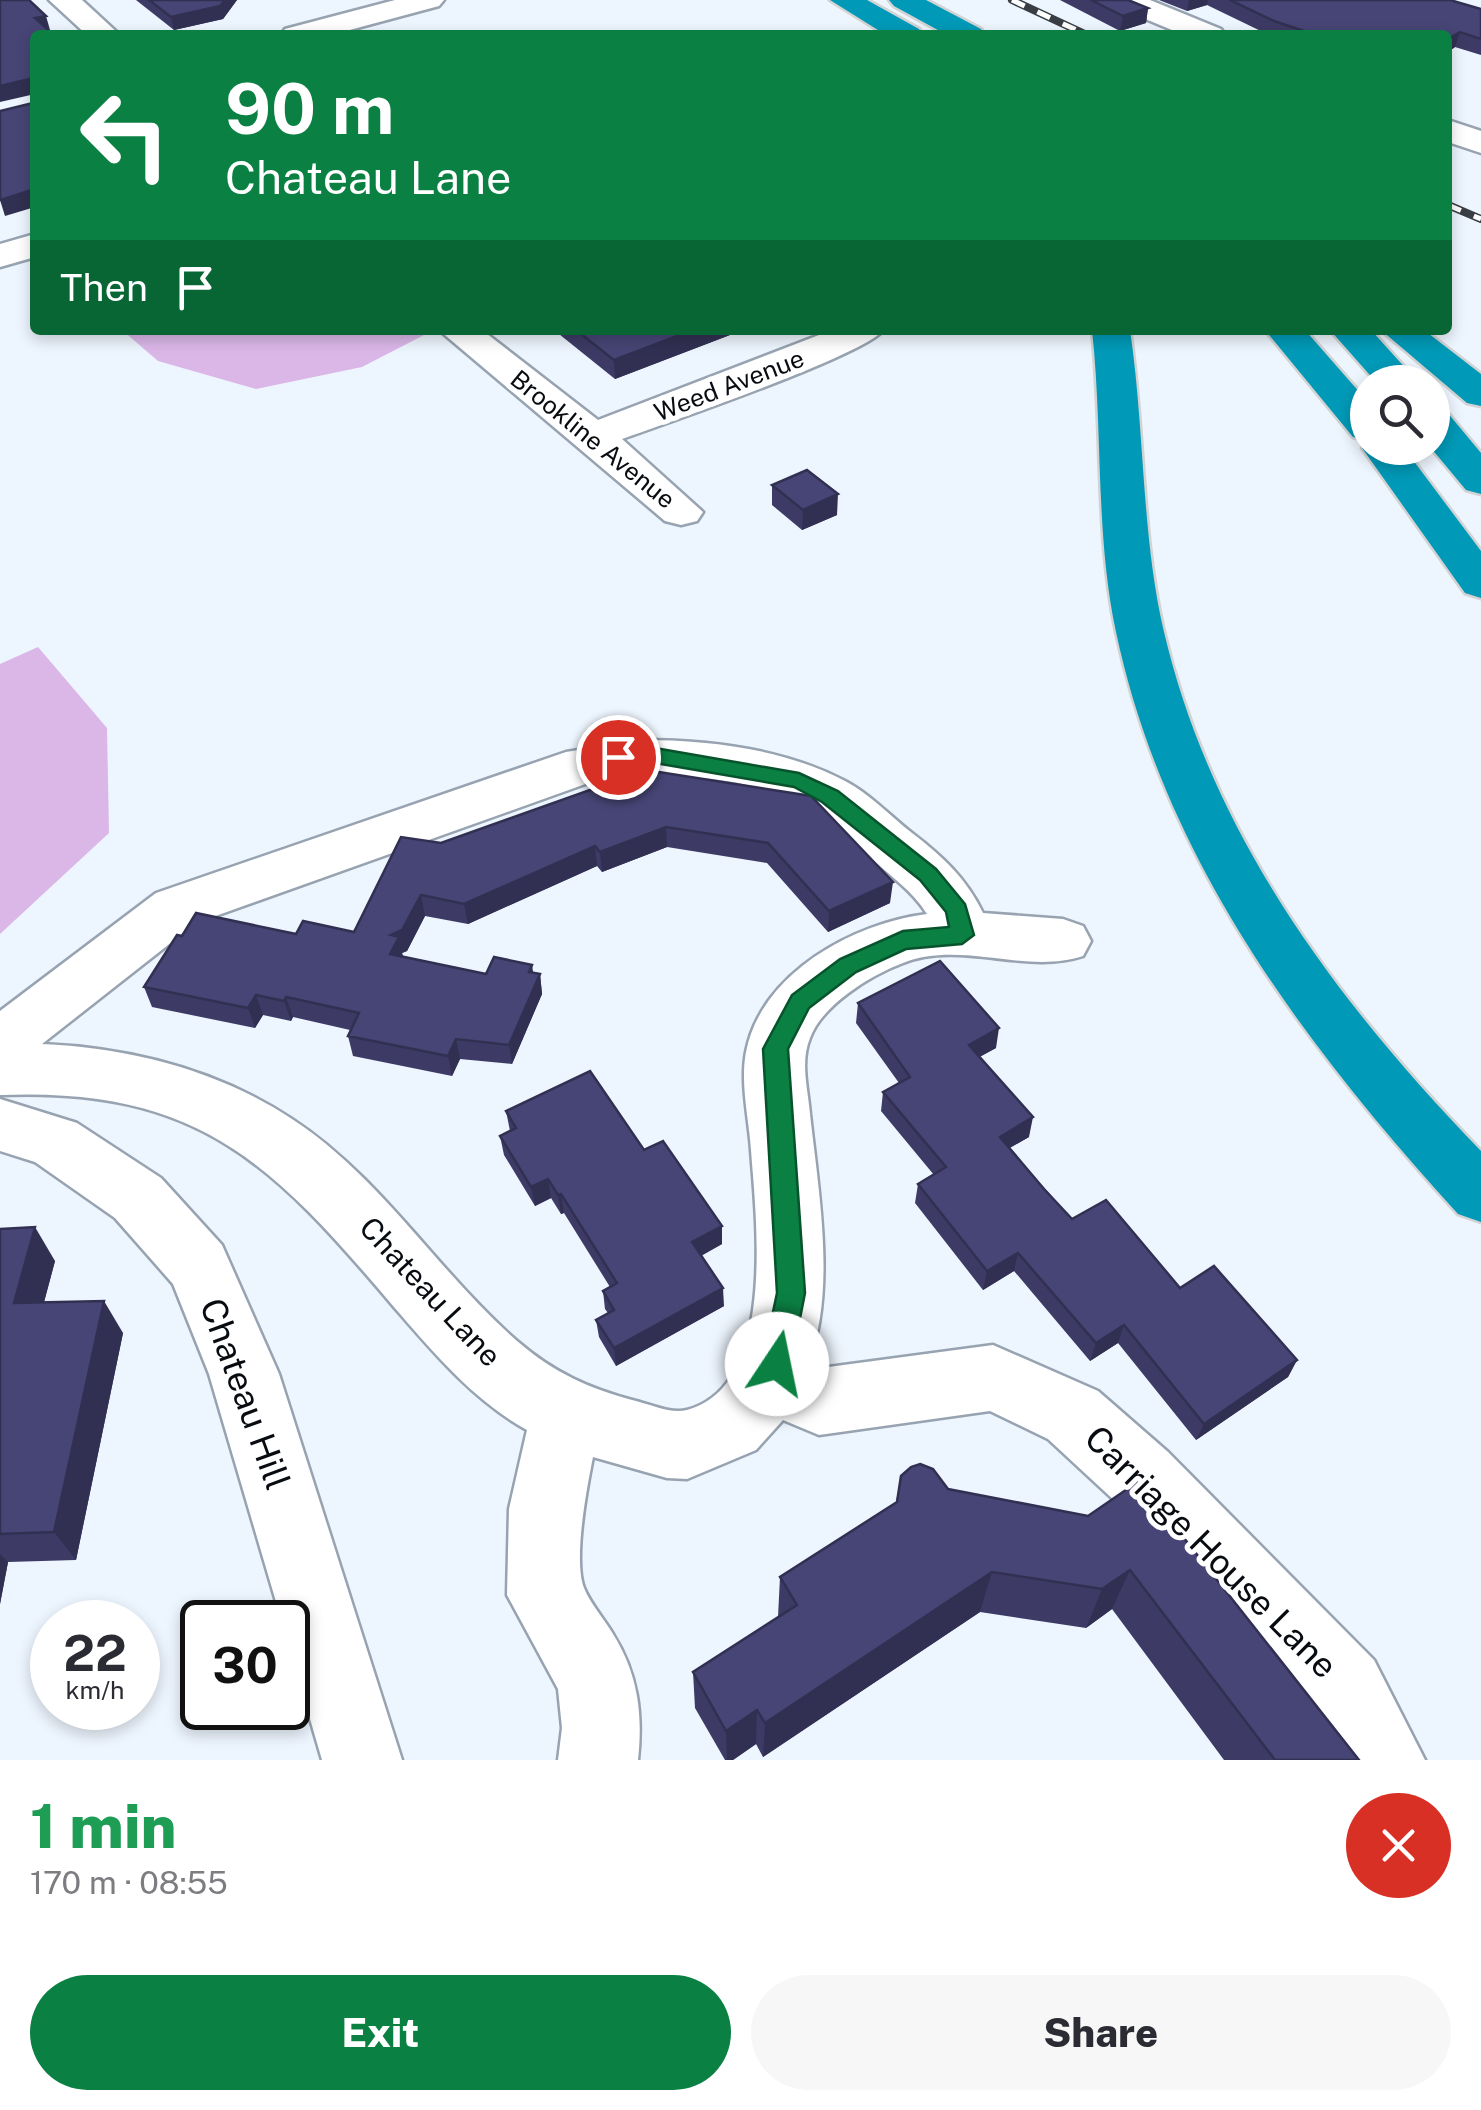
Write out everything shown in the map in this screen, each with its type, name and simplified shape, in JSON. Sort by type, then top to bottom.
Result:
[{"type":"highway","points":[[846,0],[906,25],[941,30]]},
{"type":"highway","points":[[1112,335],[1139,628],[1180,762],[1232,870],[1301,978],[1387,1090],[1481,1194]]},
{"type":"highway","points":[[1288,335],[1350,407]]},
{"type":"highway","points":[[1354,335],[1382,365]]},
{"type":"highway","points":[[1406,335],[1481,394]]},
{"type":"highway","points":[[1450,443],[1481,480]]},
{"type":"highway","points":[[1395,465],[1481,584]]},
{"type":"street","points":[[64,0],[99,30]]},
{"type":"street","points":[[310,30],[379,6],[429,0]]},
{"type":"street","points":[[1124,0],[1198,30]]},
{"type":"street","points":[[379,6],[410,30]]},
{"type":"street","points":[[0,256],[30,247]]},
{"type":"street","name":"Brookline Avenue","points":[[464,335],[593,436],[681,512]]},
{"type":"street","name":"Weed Avenue","points":[[593,436],[853,335]]},
{"type":"street","points":[[0,1045],[82,976],[176,908],[584,765],[618,757],[655,756],[742,768],[799,781],[830,796],[928,874],[957,910],[962,935]]},
{"type":"street","name":"Chateau Lane","points":[[0,1070],[41,1067],[125,1077],[203,1101],[272,1138],[345,1199],[478,1351],[533,1396],[608,1428],[684,1446],[726,1430],[759,1398],[777,1364],[791,1293],[776,1049],[800,1002],[848,965],[903,940],[962,935],[1062,941]]},
{"type":"street","name":"Chateau Hill","points":[[0,1125],[55,1142],[138,1198],[199,1266],[244,1374],[362,1760]]},
{"type":"street","name":"Carriage House Lane","points":[[768,1380],[819,1402],[993,1378],[1073,1415],[1142,1477],[1346,1688],[1385,1760]]},
{"type":"street","points":[[567,1410],[546,1509],[545,1595],[596,1679],[602,1728],[598,1760]]},
{"type":"shaded area","points":[[128,335],[424,335],[362,367],[256,389],[158,361]]},
{"type":"shaded area","points":[[38,647],[107,728],[109,833],[0,934],[0,664]]},
{"type":"building","points":[[0,0],[29,0],[46,16],[35,18],[48,30],[30,30],[30,79],[0,86]]},
{"type":"building","points":[[149,0],[225,0],[220,6],[171,17]]},
{"type":"building","points":[[1091,0],[1128,0],[1148,8],[1123,16]]},
{"type":"building","points":[[1230,0],[1450,0],[1481,9],[1481,39],[1460,32],[1452,37],[1452,30],[1301,30]]},
{"type":"building","points":[[30,104],[30,191],[0,200],[0,111]]},
{"type":"building","points":[[582,335],[680,335],[614,360]]},
{"type":"building","points":[[807,470],[838,494],[803,510],[772,485]]},
{"type":"building","points":[[646,770],[811,796],[893,882],[829,911],[768,843],[666,827],[600,852],[595,846],[464,904],[421,895],[402,930],[391,935],[399,937],[390,954],[486,974],[494,957],[532,965],[529,972],[540,974],[509,1045],[456,1039],[448,1056],[348,1036],[359,1013],[286,997],[284,1001],[256,995],[248,1008],[144,987],[196,913],[296,934],[303,921],[354,932],[401,837],[441,843]]},
{"type":"building","points":[[940,961],[999,1028],[969,1045],[1033,1117],[1000,1137],[1044,1189],[1072,1219],[1106,1200],[1180,1288],[1214,1266],[1297,1360],[1204,1424],[1124,1325],[1096,1343],[1018,1253],[987,1271],[918,1184],[946,1167],[883,1092],[910,1077],[858,1003]]},
{"type":"building","points":[[590,1071],[644,1150],[663,1141],[722,1226],[692,1242],[723,1288],[614,1348],[596,1320],[614,1310],[603,1291],[617,1283],[561,1194],[548,1179],[531,1187],[500,1136],[516,1128],[506,1111]]},
{"type":"building","points":[[35,1227],[14,1303],[104,1301],[54,1532],[0,1534],[0,1229]]},
{"type":"building","points":[[920,1464],[933,1469],[948,1489],[1088,1516],[1139,1481],[1359,1760],[1275,1760],[1130,1570],[1102,1589],[992,1572],[765,1723],[757,1710],[726,1731],[693,1672],[797,1605],[780,1577],[897,1502],[901,1476]]},
{"type":"railway","points":[[1012,0],[1076,30]]},
{"type":"railway","points":[[1452,207],[1481,219]]},
{"type":"route","points":[[618,757],[655,756],[742,768],[799,781],[830,796],[928,874],[957,910],[962,935],[903,940],[848,965],[800,1002],[776,1049],[791,1293],[777,1364]]}]
